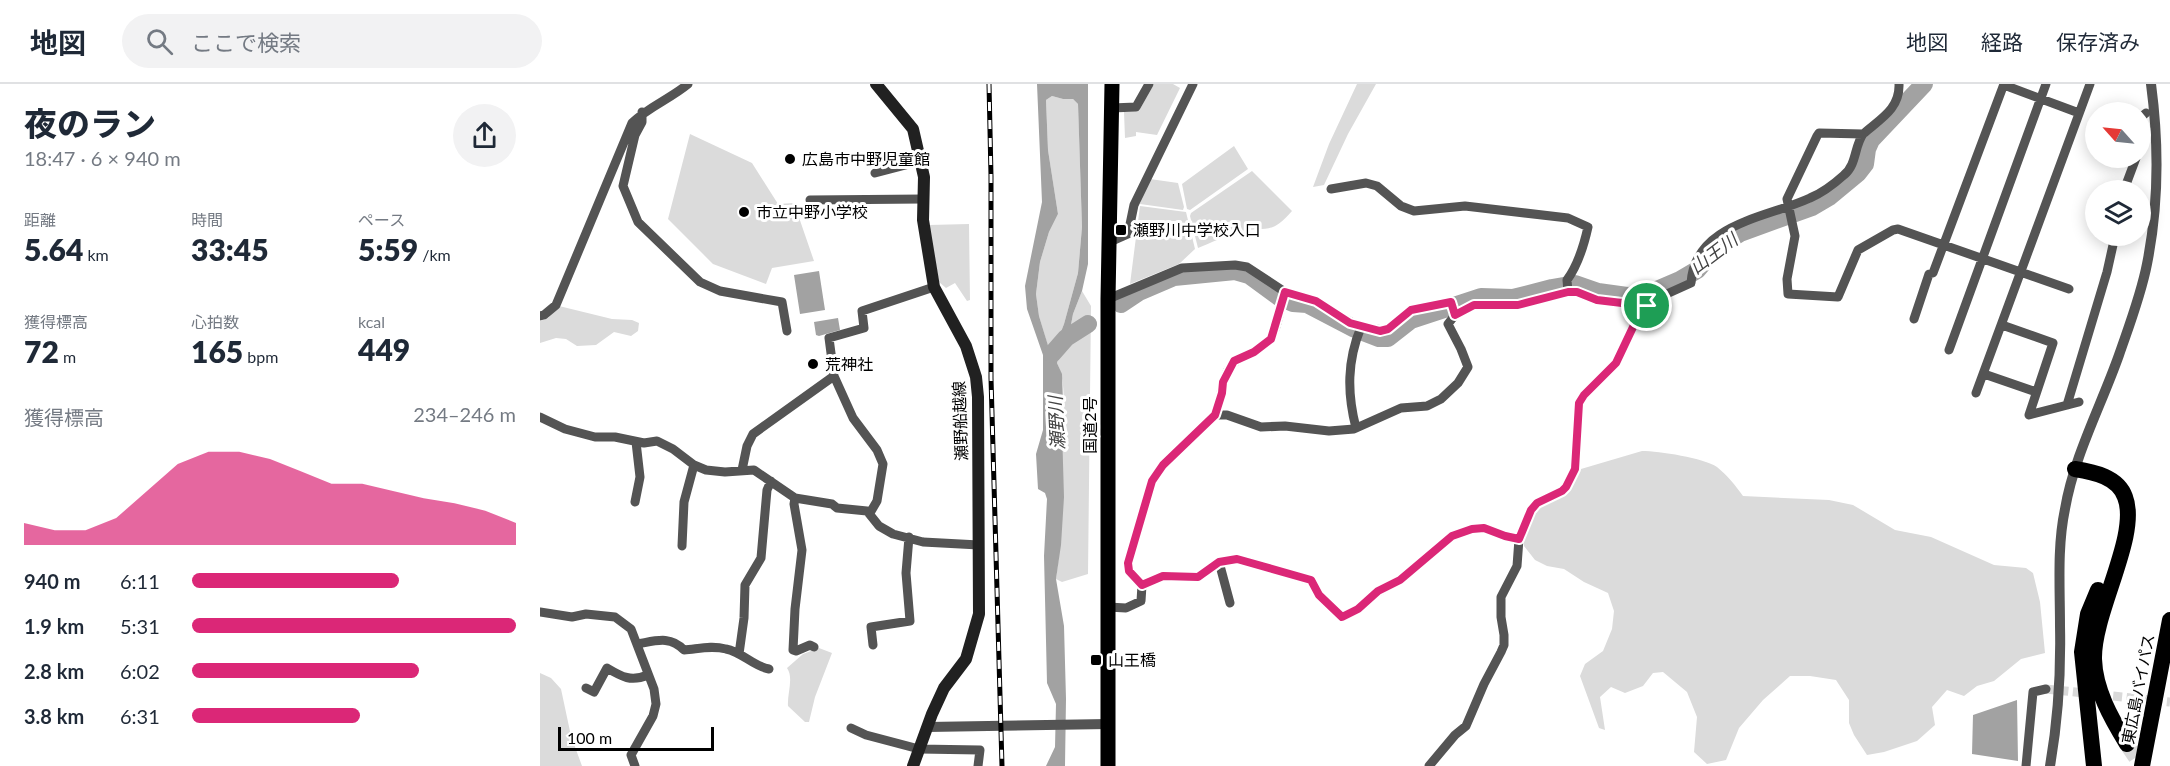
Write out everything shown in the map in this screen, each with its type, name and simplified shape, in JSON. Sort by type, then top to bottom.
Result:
[{"type":"highway","name":"国道2号","points":[[1108,766],[1108,299],[1112,84]]},
{"type":"highway","points":[[2078,464],[2105,476],[2119,488],[2125,497],[2128,526],[2098,623],[2094,659],[2103,699],[2127,744]]},
{"type":"highway","points":[[2094,766],[2082,651],[2085,628],[2097,592],[2128,526]]},
{"type":"highway","name":"東広島バイパス","points":[[2142,766],[2170,620]]},
{"type":"main road","name":"瀬野船越線","points":[[876,84],[913,129],[924,180],[923,219],[934,287],[963,339],[976,377],[979,614],[966,659],[944,688],[913,766]]},
{"type":"street","points":[[540,316],[556,305],[632,123],[642,112],[657,105],[688,84]]},
{"type":"street","points":[[1112,108],[1136,107],[1149,84]]},
{"type":"street","points":[[1110,242],[1128,234],[1134,205],[1193,84]]},
{"type":"street","points":[[1429,766],[1455,735],[1466,726],[1504,645],[1501,617],[1502,597],[1517,566],[1519,539],[1531,510],[1537,503],[1562,491],[1575,469],[1579,403],[1584,395],[1616,363],[1634,325],[1647,306],[1660,297],[1691,283],[1694,263],[1710,241],[1749,219],[1815,196],[1845,175],[1850,170],[1863,134],[1892,109],[1900,94],[1899,84]]},
{"type":"street","points":[[1914,319],[1929,274],[1933,273],[1945,246],[2004,84],[2079,113]]},
{"type":"street","points":[[1949,350],[2046,84]]},
{"type":"street","points":[[1976,393],[2090,84]]},
{"type":"street","points":[[2050,766],[2057,722],[2060,548],[2065,508],[2085,443],[2136,303],[2147,266],[2153,233],[2157,187],[2157,128],[2151,84]]},
{"type":"street","points":[[642,112],[642,122],[635,135],[623,186],[638,222],[700,282],[720,291],[782,302],[787,331]]},
{"type":"street","points":[[1863,134],[1819,133],[1787,199],[1795,237],[1786,279],[1788,294],[1838,297],[1858,250],[1898,229],[2069,290]]},
{"type":"street","points":[[875,173],[921,161]]},
{"type":"street","points":[[1331,189],[1366,183],[1377,186],[1401,206],[1414,211],[1466,207],[1568,218],[1588,227],[1583,250],[1567,280],[1568,292]]},
{"type":"street","points":[[810,200],[923,199]]},
{"type":"street","points":[[2067,405],[2113,246]]},
{"type":"street","points":[[1108,299],[1182,268],[1235,265],[1247,267],[1258,273],[1284,296],[1316,301],[1360,330],[1385,330],[1411,310],[1451,303],[1455,314]]},
{"type":"street","points":[[870,513],[877,501],[883,464],[877,450],[853,418],[834,376],[829,338],[864,328],[862,311],[934,287]]},
{"type":"street","points":[[1215,415],[1227,414],[1261,427],[1286,426],[1329,430],[1356,428],[1407,406],[1427,406],[1448,393],[1468,368],[1448,324],[1455,314],[1474,305],[1518,305],[1568,292],[1577,292],[1597,300],[1647,306]]},
{"type":"street","points":[[1108,607],[1126,608],[1141,602],[1142,585],[1129,571],[1128,563],[1152,481],[1163,465],[1215,415],[1223,382],[1234,361],[1254,352],[1271,339],[1284,296]]},
{"type":"street","points":[[2002,324],[2053,343],[2029,415],[2079,402]]},
{"type":"street","points":[[1356,428],[1350,406],[1349,375],[1351,357],[1360,330]]},
{"type":"street","points":[[1984,374],[2036,392]]},
{"type":"street","points":[[742,470],[747,446],[753,434],[834,376]]},
{"type":"street","points":[[540,417],[565,429],[595,437],[615,437],[636,442],[657,441],[673,449],[693,465],[706,470],[754,470],[795,498],[832,504],[837,508],[867,511],[887,532],[923,542],[979,545]]},
{"type":"street","points":[[635,502],[640,477],[636,442]]},
{"type":"street","points":[[682,546],[684,502],[693,465]]},
{"type":"street","points":[[739,654],[744,618],[745,585],[760,558],[767,490],[771,481]]},
{"type":"street","points":[[795,498],[802,550],[793,650],[796,651],[810,645],[814,648]]},
{"type":"street","points":[[1142,585],[1163,576],[1198,577],[1219,562],[1245,560],[1311,580],[1319,595],[1342,617],[1358,609],[1378,591],[1400,580],[1452,536],[1472,529],[1484,528],[1519,539]]},
{"type":"street","points":[[873,645],[871,627],[910,621],[906,573],[909,537]]},
{"type":"street","points":[[1219,562],[1230,603]]},
{"type":"street","points":[[540,612],[572,617],[586,614],[615,617],[631,629],[654,689],[656,704],[654,716],[631,755],[635,766]]},
{"type":"street","points":[[637,644],[668,640],[679,644],[684,650],[710,647],[728,649],[744,659],[769,669]]},
{"type":"street","points":[[586,688],[594,692],[607,668],[624,678],[634,680],[648,675]]},
{"type":"street","points":[[2026,766],[2033,692],[2046,689]]},
{"type":"street","points":[[928,727],[1108,724]]},
{"type":"street","points":[[851,728],[866,735],[919,749],[980,750],[978,766]]},
{"type":"shaded area","points":[[1154,84],[1173,84],[1180,88],[1157,135],[1136,132],[1136,136],[1125,138],[1124,112],[1139,111]]},
{"type":"shaded area","points":[[1357,84],[1376,84],[1348,134],[1324,185],[1313,187],[1329,144]]},
{"type":"shaded area","points":[[1052,96],[1073,99],[1078,104],[1082,227],[1078,273],[1064,324],[1055,347],[1050,353],[1039,316],[1036,294],[1040,262],[1049,232],[1058,214],[1048,150],[1046,100]]},
{"type":"shaded area","points":[[690,134],[752,163],[778,204],[794,203],[814,261],[772,268],[766,284],[713,264],[668,219]]},
{"type":"shaded area","points":[[1234,146],[1248,169],[1190,210],[1187,209],[1182,184]]},
{"type":"shaded area","points":[[1252,171],[1292,211],[1278,224],[1267,229],[1238,232],[1198,248],[1191,213]]},
{"type":"shaded area","points":[[1150,179],[1178,183],[1183,210],[1140,204]]},
{"type":"shaded area","points":[[1140,206],[1186,212],[1195,249],[1179,264],[1130,284]]},
{"type":"shaded area","points":[[969,224],[970,300],[967,301],[955,283],[946,288],[939,282],[929,225]]},
{"type":"shaded area","points":[[1082,291],[1091,306],[1088,574],[1062,582],[1056,579],[1061,526],[1064,399],[1057,363],[1060,352],[1068,341],[1073,314]]},
{"type":"shaded area","points":[[559,306],[612,319],[632,320],[639,323],[638,331],[631,336],[614,332],[596,345],[577,346],[566,339],[556,338],[540,343],[540,321],[548,318]]},
{"type":"shaded area","points":[[1642,451],[1681,456],[1711,464],[1724,474],[1743,496],[1829,500],[1853,505],[1895,530],[1931,537],[1994,565],[2026,568],[2033,573],[2040,602],[2045,653],[2021,659],[1994,681],[1977,686],[1964,696],[1947,690],[1932,707],[1935,725],[1917,741],[1867,755],[1849,723],[1849,700],[1836,680],[1810,676],[1790,676],[1763,700],[1739,728],[1726,760],[1707,764],[1694,752],[1697,717],[1687,692],[1663,672],[1653,673],[1643,686],[1625,693],[1611,687],[1600,697],[1605,730],[1599,728],[1580,676],[1585,664],[1603,651],[1612,629],[1614,611],[1608,593],[1584,582],[1564,569],[1547,566],[1535,560],[1524,546],[1524,523],[1533,511],[1571,484],[1581,469]]},
{"type":"shaded area","points":[[819,648],[832,653],[815,697],[809,722],[805,722],[788,706],[790,681],[787,668],[803,654]]},
{"type":"shaded area","points":[[540,673],[551,678],[561,689],[571,736],[582,766],[540,766]]},
{"type":"water","name":"瀬野川","points":[[1037,84],[1088,84],[1088,264],[1082,291],[1073,314],[1068,341],[1060,352],[1057,363],[1062,374],[1064,497],[1056,579],[1064,626],[1065,766],[1046,766],[1055,747],[1056,704],[1047,683],[1044,556],[1047,499],[1045,493],[1038,489],[1036,454],[1043,430],[1043,355],[1027,309],[1025,286],[1042,202]],"holes":[[[1052,96],[1073,99],[1078,104],[1082,227],[1078,273],[1064,324],[1055,347],[1050,352],[1039,316],[1036,294],[1040,262],[1049,232],[1058,214],[1048,150],[1046,100]]]},
{"type":"water","points":[[819,271],[825,310],[800,314],[794,275]]},
{"type":"water","points":[[838,318],[840,330],[816,335],[814,322]]},
{"type":"water","points":[[2017,700],[2018,761],[1972,754],[1973,715]]},
{"type":"waterway","name":"山王川","points":[[1121,304],[1139,292],[1174,277],[1235,271],[1249,275],[1279,297],[1293,303],[1307,304],[1353,328],[1379,338],[1388,338],[1411,320],[1481,297],[1513,298],[1575,284],[1598,292],[1627,296],[1645,295],[1697,270],[1716,248],[1740,233],[1812,207],[1829,197],[1858,173],[1865,164],[1871,140],[1924,84]]},
{"type":"waterway","name":"山王川","points":[[1052,354],[1066,338],[1088,324]]},
{"type":"tunnel","points":[[2046,689],[2170,702]]},
{"type":"tunnel","points":[[2127,744],[2142,766]]},
{"type":"railway","points":[[989,84],[991,378],[1002,766]]},
{"type":"place","name":"広島市中野児童館","points":[[790,159]]},
{"type":"place","name":"市立中野小学校","points":[[744,212]]},
{"type":"place","name":"瀬野川中学校入口","points":[[1121,230]]},
{"type":"place","name":"荒神社","points":[[813,364]]},
{"type":"place","name":"山王橋","points":[[1096,660]]},
{"type":"route","points":[[1285,292],[1316,301],[1350,323],[1380,331],[1388,329],[1411,310],[1451,302],[1455,315],[1474,305],[1518,305],[1568,292],[1577,292],[1597,300],[1647,306],[1634,325],[1616,363],[1579,403],[1575,469],[1566,487],[1537,503],[1531,510],[1519,539],[1484,528],[1472,529],[1452,536],[1400,580],[1378,591],[1358,609],[1342,617],[1319,595],[1311,580],[1245,560],[1230,559],[1219,562],[1198,577],[1163,576],[1142,585],[1129,571],[1128,563],[1152,481],[1163,465],[1215,415],[1223,382],[1234,361],[1254,352],[1271,339],[1285,292]]}]
